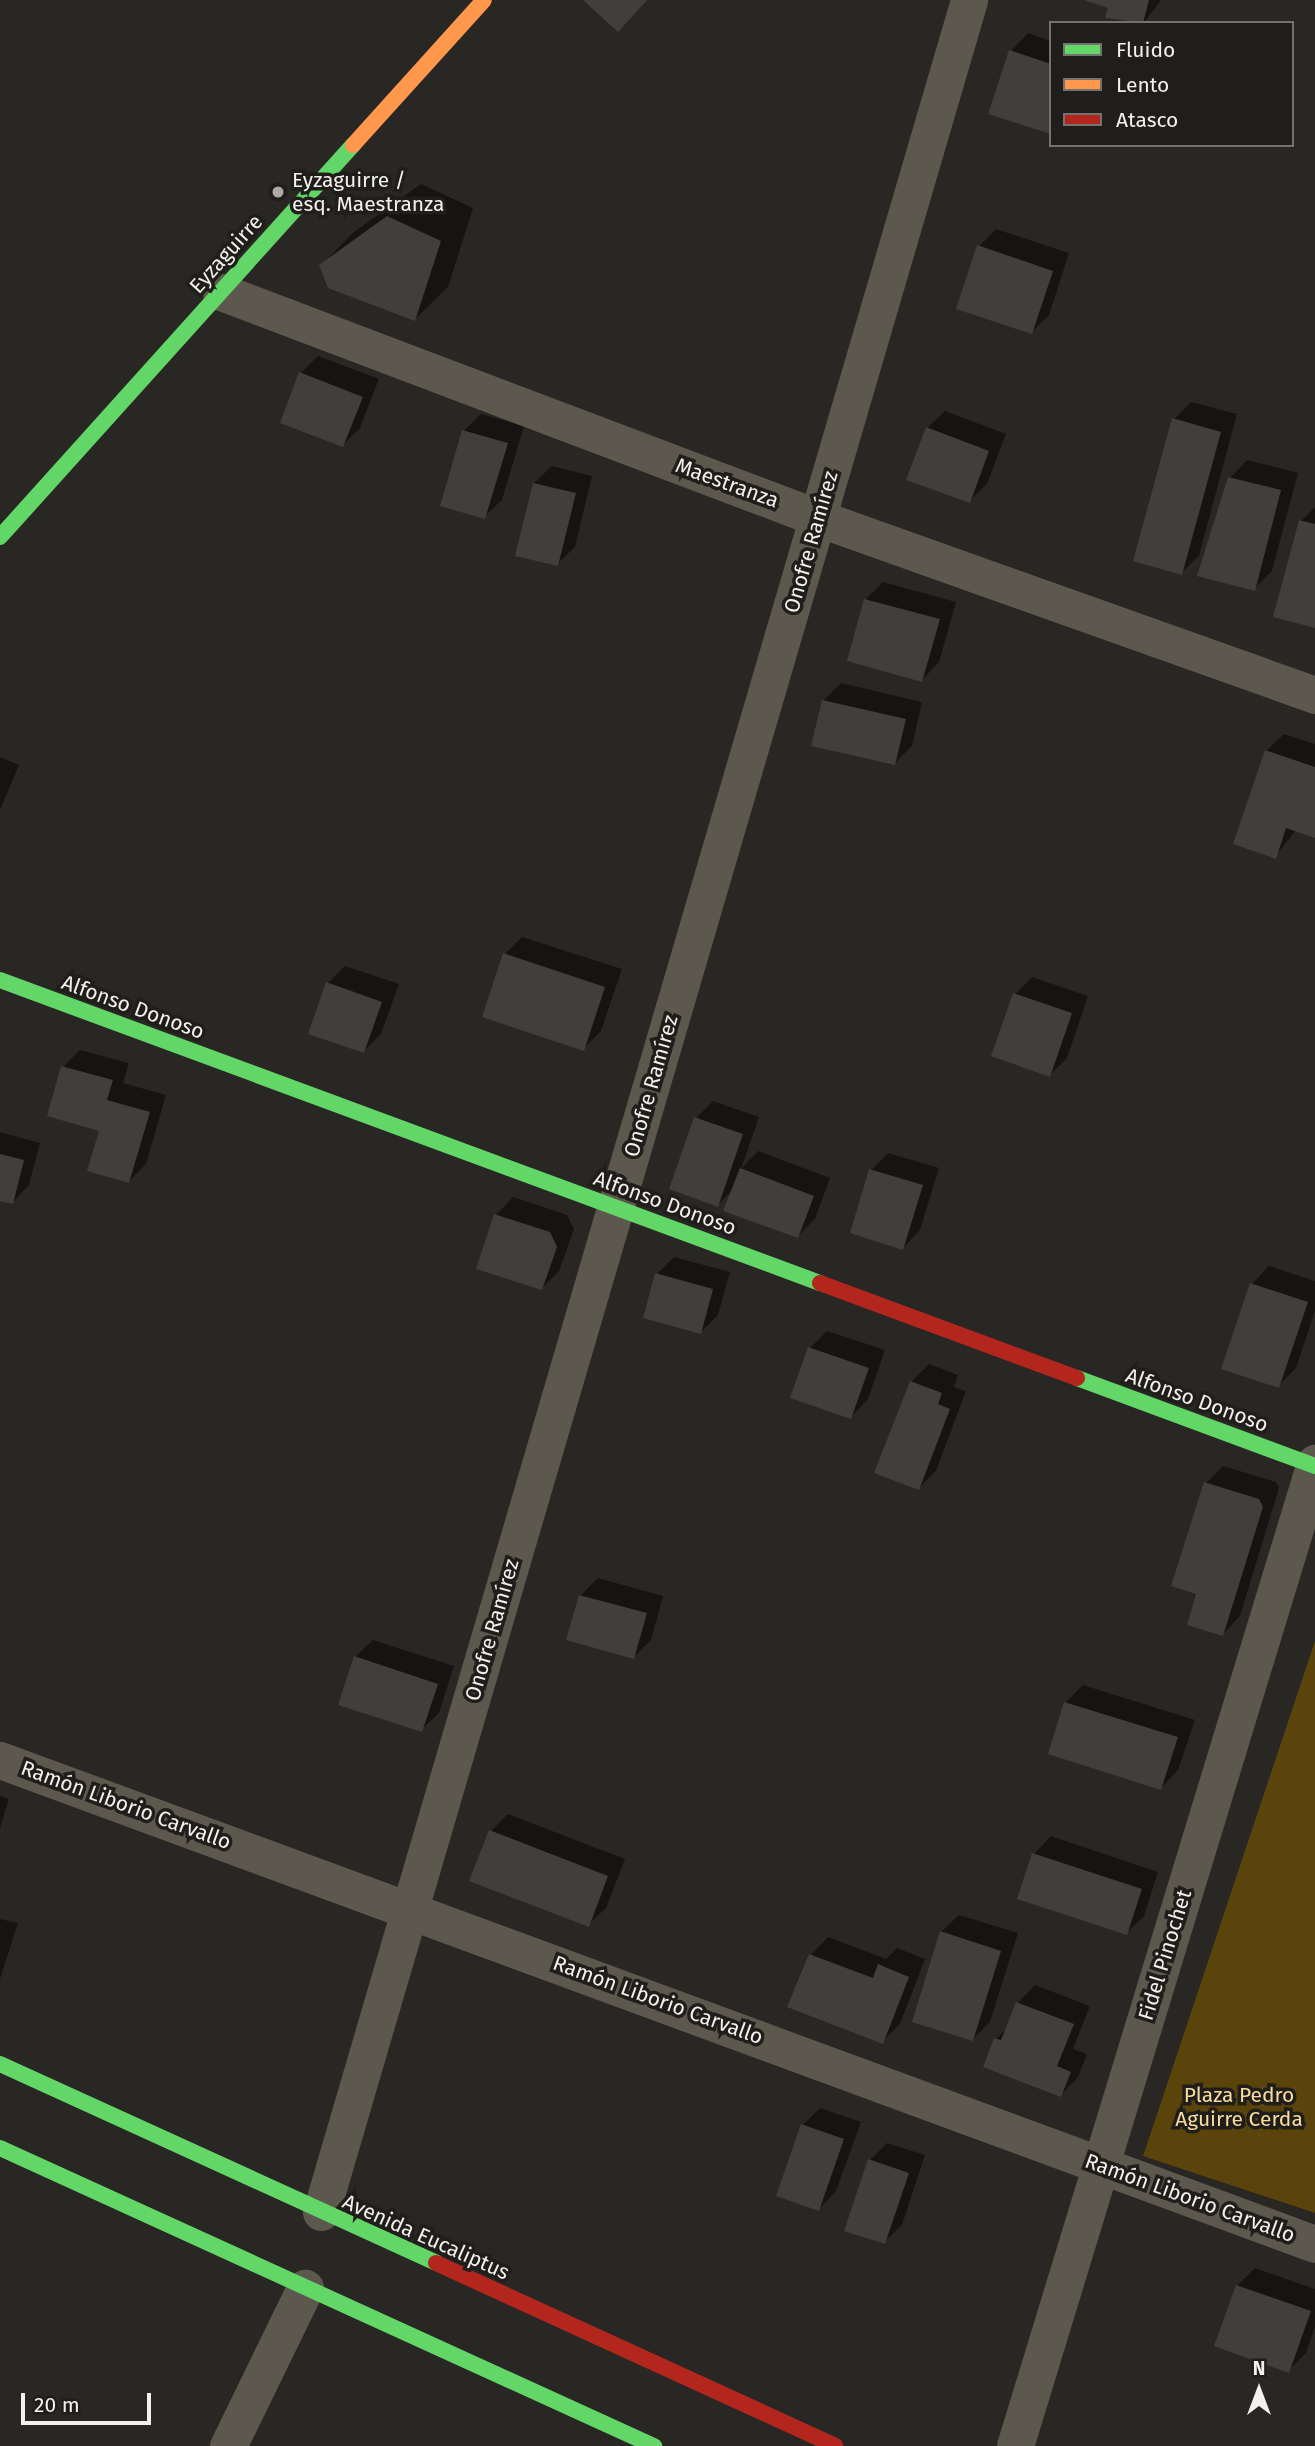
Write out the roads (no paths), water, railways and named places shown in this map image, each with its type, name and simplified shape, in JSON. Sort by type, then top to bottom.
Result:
[{"type":"main road","name":"Eyzaguirre","points":[[0,537],[484,0]]},
{"type":"main road","name":"Alfonso Donoso","points":[[0,980],[1315,1465]]},
{"type":"main road","name":"Avenida Eucaliptus","points":[[0,2064],[835,2446]]},
{"type":"main road","points":[[0,2148],[654,2446]]},
{"type":"street","name":"Onofre Ramírez","points":[[321,2212],[969,0]]},
{"type":"street","name":"Maestranza","points":[[220,292],[818,518],[1315,695]]},
{"type":"street","name":"Fidel Pinochet","points":[[1016,2446],[1315,1465]]},
{"type":"street","name":"Ramón Liborio Carvallo","points":[[0,1760],[411,1907],[1315,2244]]},
{"type":"street","points":[[228,2446],[305,2288]]},
{"type":"place","name":"Eyzaguirre / esq. Maestranza","points":[[278,192]]},
{"type":"park label","name":"Plaza Pedro Aguirre Cerda","points":[[1239,2107]]}]
